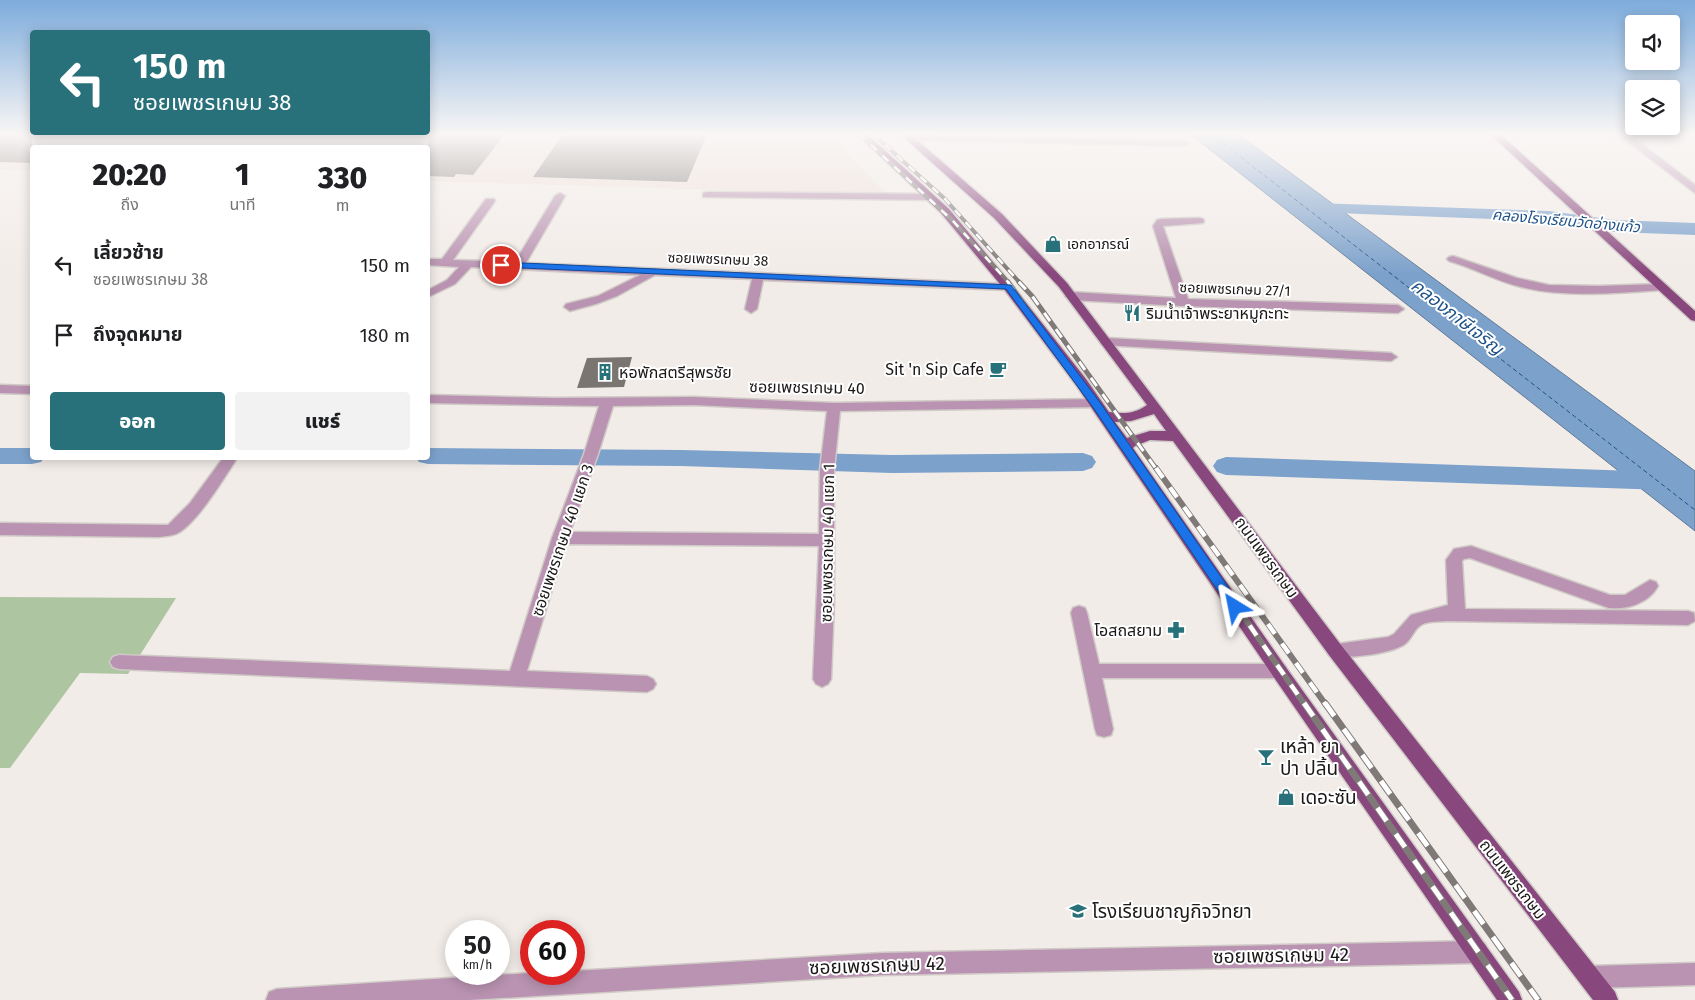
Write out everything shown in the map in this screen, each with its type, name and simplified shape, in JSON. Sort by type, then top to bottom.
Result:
[{"type":"main road","points":[[912,181],[945,211],[1008,287],[1100,410],[1279,670],[1511,1000]]},
{"type":"main road","name":"ถนนเพชรเกษม","points":[[958,181],[998,216],[1071,296],[1156,406],[1335,650],[1607,1000]]},
{"type":"main road","points":[[1545,181],[1695,316]]},
{"type":"main road","points":[[1100,410],[1119,418],[1134,417],[1148,413],[1156,406]]},
{"type":"main road","points":[[1125,447],[1133,440],[1164,434],[1178,437]]},
{"type":"street","points":[[1683,181],[1695,190]]},
{"type":"street","points":[[707,195],[931,198]]},
{"type":"street","points":[[518,266],[560,196]]},
{"type":"street","points":[[446,262],[490,200]]},
{"type":"street","points":[[1183,302],[1158,226],[1161,222],[1169,220],[1200,221]]},
{"type":"street","points":[[1453,259],[1468,262],[1531,286],[1573,290],[1663,287]]},
{"type":"street","name":"ซอยเพชรเกษม 38","points":[[430,262],[1008,287]]},
{"type":"street","points":[[430,293],[451,282],[468,263]]},
{"type":"street","points":[[570,307],[590,304],[608,297],[652,272]]},
{"type":"street","points":[[751,309],[758,276]]},
{"type":"street","name":"ซอยเพชรเกษม 27/1","points":[[1071,296],[1183,302],[1398,309]]},
{"type":"street","points":[[1106,342],[1390,357]]},
{"type":"street","points":[[0,389],[30,390]]},
{"type":"street","name":"ซอยเพชรเกษม 40","points":[[430,399],[1100,410]]},
{"type":"street","name":"ซอยเพชรเกษม 40 แยก 3","points":[[516,679],[560,538],[590,458],[607,402]]},
{"type":"street","name":"ซอยเพชรเกษม 40 แยก 1","points":[[822,679],[828,462],[834,407]]},
{"type":"street","points":[[0,529],[157,532],[171,530],[181,522],[223,470],[228,460]]},
{"type":"street","points":[[560,538],[827,540]]},
{"type":"street","points":[[1449,615],[1457,608],[1454,560],[1460,553],[1472,552],[1609,601],[1623,604],[1629,602],[1650,586]]},
{"type":"street","points":[[1079,613],[1104,729]]},
{"type":"street","points":[[1335,650],[1396,642],[1404,635],[1410,625],[1419,618],[1449,615],[1688,618]]},
{"type":"street","points":[[119,662],[647,684]]},
{"type":"street","points":[[1092,671],[1279,670]]},
{"type":"street","name":"ซอยเพชรเกษม 42","points":[[277,1000],[882,964],[1477,952]]},
{"type":"street","points":[[1590,977],[1695,974]]},
{"type":"shaded area","points":[[430,181],[430,181],[874,181],[888,195]]},
{"type":"green space","points":[[0,597],[176,598],[128,674],[80,673],[10,768],[0,768]]},
{"type":"water","name":"คลองภาษีเจริญ","points":[[1249,181],[1301,181],[1695,471],[1695,531]]},
{"type":"building","points":[[646,181],[688,181],[687,182]]},
{"type":"building","name":"หอพักสตรีสุพรชัย","points":[[632,357],[624,387],[577,388],[587,358]]},
{"type":"waterway","name":"คลองโรงเรียนวัดอ่างแก้ว","points":[[1316,208],[1549,216],[1615,226],[1695,229]]},
{"type":"waterway","points":[[0,456],[30,456]]},
{"type":"waterway","points":[[430,456],[681,458],[892,464],[1083,462]]},
{"type":"waterway","points":[[1226,466],[1665,481]]},
{"type":"ferry route","points":[[1271,181],[1695,510]]},
{"type":"railway","points":[[909,181],[953,221],[1009,283]]},
{"type":"railway","points":[[925,181],[945,199],[1020,283]]},
{"type":"railway","points":[[1008,282],[1141,470]]},
{"type":"railway","points":[[1019,282],[1032,296],[1157,470]]},
{"type":"railway","points":[[1140,468],[1305,705]]},
{"type":"railway","points":[[1156,468],[1326,705]]},
{"type":"railway","points":[[1304,703],[1512,1000]]},
{"type":"railway","points":[[1325,703],[1538,1000]]},
{"type":"place","name":"เอกอาภรณ์","points":[[1053,244]]},
{"type":"place","name":"ริมน้ำเจ้าพระยาหมูกะทะ","points":[[1132,313]]},
{"type":"place","name":"Sit 'n Sip Cafe","points":[[998,369]]},
{"type":"place","name":"หอพักสตรีสุพรชัย","points":[[605,372]]},
{"type":"place","name":"โอสถสยาม","points":[[1176,630]]},
{"type":"place","name":"เหล้า ยา ปา ปลิ้น","points":[[1266,757]]},
{"type":"place","name":"เดอะซัน","points":[[1286,797]]},
{"type":"place","name":"โรงเรียนชาญกิจวิทยา","points":[[1078,911]]},
{"type":"route","points":[[501,265],[1008,287],[1096,403],[1235,607]]}]
